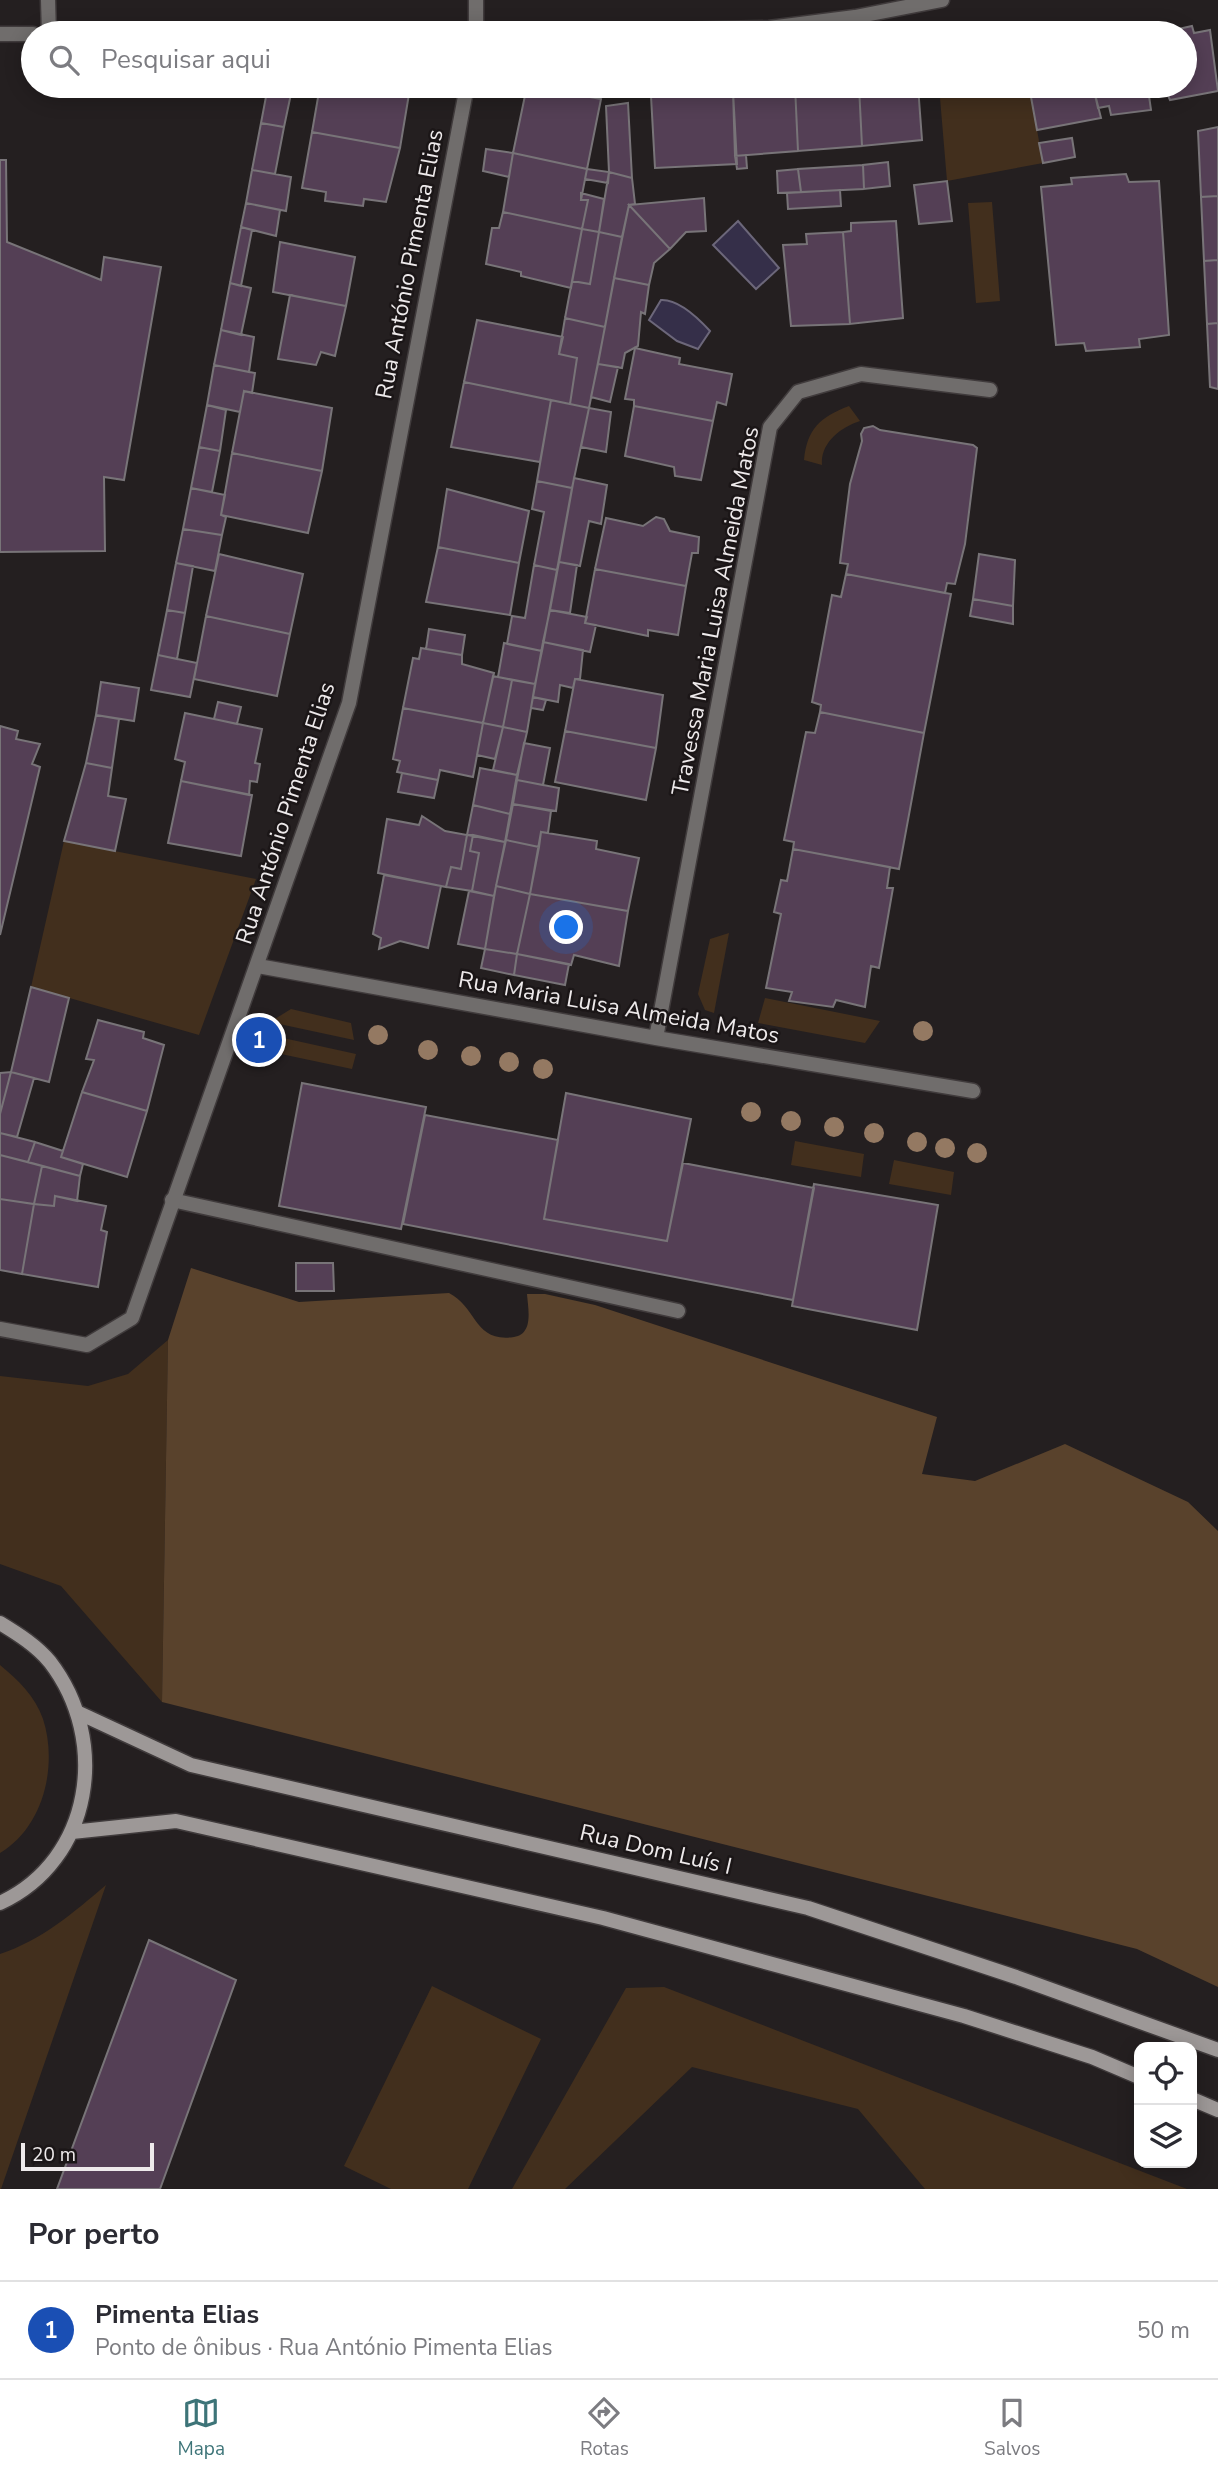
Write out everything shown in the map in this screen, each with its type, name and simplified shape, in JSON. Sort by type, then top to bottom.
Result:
[{"type":"main road","points":[[0,1623],[26,1639],[48,1660],[66,1685],[79,1713],[86,1743],[87,1774],[82,1804],[72,1832],[56,1858],[35,1881],[0,1903]]},
{"type":"main road","name":"Rua Dom Luís I","points":[[79,1713],[191,1765],[808,1908],[1016,1976],[1218,2050]]},
{"type":"main road","points":[[72,1832],[176,1821],[603,1918],[964,2016],[1092,2057],[1134,2075]]},
{"type":"main road","points":[[1197,2101],[1218,2110]]},
{"type":"street","points":[[48,0],[49,21]]},
{"type":"street","points":[[477,0],[477,21]]},
{"type":"street","points":[[829,21],[942,0]]},
{"type":"street","points":[[0,34],[21,34]]},
{"type":"street","name":"Rua António Pimenta Elias","points":[[0,1329],[87,1345],[132,1318],[349,704],[465,98]]},
{"type":"street","name":"Travessa Maria Luisa Almeida Matos","points":[[656,1038],[770,427],[798,392],[860,374],[990,390]]},
{"type":"street","name":"Rua Maria Luisa Almeida Matos","points":[[258,967],[973,1091]]},
{"type":"street","points":[[172,1200],[678,1311]]},
{"type":"shaded area","points":[[940,98],[1031,98],[1043,163],[947,181]]},
{"type":"shaded area","points":[[992,202],[1000,301],[976,303],[968,203]]},
{"type":"shaded area","points":[[738,221],[779,268],[756,289],[713,245]]},
{"type":"shaded area","points":[[661,300],[682,306],[710,331],[698,349],[677,341],[649,320]]},
{"type":"shaded area","points":[[849,406],[860,421],[833,437],[824,450],[822,465],[804,460],[808,440],[817,426],[830,415]]},
{"type":"shaded area","points":[[64,841],[256,879],[199,1035],[31,987]]},
{"type":"shaded area","points":[[729,933],[714,1013],[705,1010],[698,994],[710,939]]},
{"type":"shaded area","points":[[765,998],[880,1021],[865,1043],[758,1023]]},
{"type":"shaded area","points":[[291,1009],[351,1023],[354,1040],[270,1022]]},
{"type":"shaded area","points":[[265,1034],[356,1054],[352,1069],[262,1050]]},
{"type":"shaded area","points":[[795,1141],[864,1154],[861,1177],[791,1165]]},
{"type":"shaded area","points":[[894,1160],[954,1172],[951,1195],[889,1184]]},
{"type":"shaded area","points":[[191,1268],[299,1302],[449,1293],[458,1299],[483,1329],[491,1335],[501,1337],[514,1337],[525,1331],[529,1313],[527,1294],[545,1294],[595,1305],[937,1417],[922,1474],[975,1481],[1065,1444],[1188,1502],[1218,1531],[1218,1987],[1137,1949],[162,1702],[168,1340]]},
{"type":"shaded area","points":[[168,1340],[162,1702],[61,1586],[0,1564],[0,1376],[88,1386],[128,1374]]},
{"type":"shaded area","points":[[0,1665],[25,1689],[40,1711],[49,1756],[44,1794],[37,1811],[15,1842],[0,1853]]},
{"type":"shaded area","points":[[106,1885],[0,2189],[0,1954],[43,1933]]},
{"type":"shaded area","points":[[432,1986],[541,2039],[468,2189],[391,2189],[344,2166]]},
{"type":"shaded area","points":[[664,1987],[1187,2189],[925,2189],[858,2109],[692,2067],[565,2189],[512,2189],[626,1988]]},
{"type":"building","points":[[1210,30],[1218,91],[1197,95],[1197,32]]},
{"type":"building","points":[[266,98],[290,98],[284,127],[261,123]]},
{"type":"building","points":[[318,98],[408,98],[400,148],[312,132]]},
{"type":"building","points":[[524,98],[601,99],[587,169],[513,153]]},
{"type":"building","points":[[651,98],[733,98],[737,164],[655,168]]},
{"type":"building","points":[[733,98],[796,98],[798,151],[735,156]]},
{"type":"building","points":[[796,98],[860,98],[862,146],[798,151]]},
{"type":"building","points":[[860,98],[919,98],[922,140],[862,146]]},
{"type":"building","points":[[1031,98],[1096,98],[1101,118],[1037,130]]},
{"type":"building","points":[[1096,98],[1149,98],[1151,110],[1111,115],[1109,106],[1098,108]]},
{"type":"building","points":[[628,103],[632,178],[609,172],[606,106]]},
{"type":"building","points":[[261,123],[284,127],[275,174],[252,170]]},
{"type":"building","points":[[1218,127],[1218,196],[1201,197],[1198,131]]},
{"type":"building","points":[[312,132],[400,148],[386,202],[364,199],[363,206],[325,201],[326,192],[302,188]]},
{"type":"building","points":[[1072,138],[1075,157],[1043,163],[1039,143]]},
{"type":"building","points":[[486,149],[513,153],[509,177],[483,171]]},
{"type":"building","points":[[513,153],[587,169],[581,200],[588,200],[582,229],[503,212]]},
{"type":"building","points":[[746,155],[747,168],[737,169],[735,156]]},
{"type":"building","points":[[0,160],[6,160],[7,242],[101,280],[104,257],[161,267],[124,480],[104,477],[105,551],[0,552]]},
{"type":"building","points":[[888,162],[890,186],[864,189],[863,165]]},
{"type":"building","points":[[863,165],[864,189],[801,192],[798,169]]},
{"type":"building","points":[[587,169],[609,172],[608,183],[585,179]]},
{"type":"building","points":[[798,169],[801,192],[778,193],[777,171]]},
{"type":"building","points":[[252,170],[291,177],[286,211],[246,203]]},
{"type":"building","points":[[609,172],[632,178],[635,204],[629,205],[622,237],[599,232]]},
{"type":"building","points":[[1126,174],[1129,182],[1159,181],[1169,335],[1139,339],[1140,347],[1086,351],[1084,343],[1056,345],[1041,187],[1072,184],[1071,178]]},
{"type":"building","points":[[947,181],[952,221],[919,224],[914,185]]},
{"type":"building","points":[[840,190],[841,206],[788,209],[787,193]]},
{"type":"building","points":[[581,193],[604,199],[599,232],[582,229],[588,200],[581,200]]},
{"type":"building","points":[[1218,196],[1218,260],[1204,261],[1201,197]]},
{"type":"building","points":[[704,198],[706,231],[686,232],[670,249],[629,205]]},
{"type":"building","points":[[246,203],[280,210],[276,236],[241,227]]},
{"type":"building","points":[[629,205],[670,249],[654,263],[649,285],[614,278]]},
{"type":"building","points":[[503,212],[582,229],[571,288],[486,264],[492,228],[499,228]]},
{"type":"building","points":[[896,221],[903,318],[850,324],[843,232],[851,231],[851,223]]},
{"type":"building","points":[[241,227],[252,230],[241,286],[230,283]]},
{"type":"building","points":[[582,229],[599,232],[590,284],[572,281]]},
{"type":"building","points":[[599,232],[622,237],[605,327],[565,318],[572,281],[590,284]]},
{"type":"building","points":[[843,232],[850,324],[791,326],[783,245],[807,244],[806,234]]},
{"type":"building","points":[[280,242],[355,257],[346,306],[273,292]]},
{"type":"building","points":[[1218,260],[1218,323],[1207,324],[1204,261]]},
{"type":"building","points":[[614,278],[649,285],[645,314],[641,312],[638,346],[625,353],[622,368],[598,364]]},
{"type":"building","points":[[230,283],[251,288],[241,335],[221,330]]},
{"type":"building","points":[[290,295],[346,306],[335,356],[321,352],[316,365],[278,359]]},
{"type":"building","points":[[565,318],[605,327],[589,408],[570,404],[577,358],[559,354]]},
{"type":"building","points":[[477,320],[563,337],[559,354],[577,358],[570,404],[464,382]]},
{"type":"building","points":[[1218,323],[1218,389],[1210,387],[1207,324]]},
{"type":"building","points":[[221,330],[254,337],[249,372],[214,365]]},
{"type":"building","points":[[635,348],[680,358],[679,364],[732,374],[726,405],[717,402],[713,421],[634,406],[634,400],[625,399]]},
{"type":"building","points":[[598,364],[618,367],[610,402],[591,397]]},
{"type":"building","points":[[214,365],[255,373],[252,393],[244,391],[240,412],[207,405]]},
{"type":"building","points":[[464,382],[551,400],[540,462],[451,447]]},
{"type":"building","points":[[244,391],[332,408],[322,471],[232,453]]},
{"type":"building","points":[[551,400],[589,408],[572,488],[537,481]]},
{"type":"building","points":[[207,405],[226,410],[220,451],[199,447]]},
{"type":"building","points":[[634,406],[713,421],[701,480],[675,476],[674,467],[625,456]]},
{"type":"building","points":[[589,408],[611,412],[606,452],[581,447]]},
{"type":"building","points":[[873,426],[880,430],[973,445],[977,448],[965,544],[955,584],[947,583],[945,593],[846,574],[848,564],[840,563],[850,484],[862,441],[861,434],[864,428]]},
{"type":"building","points":[[199,447],[220,451],[212,492],[191,488]]},
{"type":"building","points":[[232,453],[322,471],[308,533],[221,515]]},
{"type":"building","points":[[574,478],[607,485],[601,524],[589,521],[580,566],[559,562]]},
{"type":"building","points":[[537,481],[572,488],[557,570],[534,565],[544,512],[532,509]]},
{"type":"building","points":[[191,488],[225,495],[221,515],[226,517],[222,535],[183,529]]},
{"type":"building","points":[[447,489],[529,511],[519,563],[438,547]]},
{"type":"building","points":[[656,517],[664,519],[670,531],[699,537],[698,553],[692,553],[686,586],[595,569],[606,518],[643,526]]},
{"type":"building","points":[[183,529],[222,535],[215,571],[176,563]]},
{"type":"building","points":[[438,547],[519,563],[510,615],[426,602]]},
{"type":"building","points":[[219,554],[303,574],[290,634],[206,616]]},
{"type":"building","points":[[979,554],[1015,560],[1013,606],[973,599]]},
{"type":"building","points":[[559,562],[577,565],[570,613],[550,610]]},
{"type":"building","points":[[176,563],[193,566],[185,613],[167,610]]},
{"type":"building","points":[[534,565],[557,570],[542,651],[507,644],[512,616],[525,618]]},
{"type":"building","points":[[595,569],[686,586],[678,635],[648,630],[648,636],[585,623]]},
{"type":"building","points":[[846,574],[951,594],[924,733],[820,712],[821,705],[812,702],[832,595],[841,597]]},
{"type":"building","points":[[973,599],[1013,606],[1013,624],[970,616]]},
{"type":"building","points":[[167,610],[185,613],[177,659],[158,655]]},
{"type":"building","points":[[550,610],[587,617],[585,623],[596,625],[590,652],[543,642]]},
{"type":"building","points":[[206,616],[290,634],[277,696],[194,679]]},
{"type":"building","points":[[429,629],[465,635],[462,655],[426,649]]},
{"type":"building","points":[[543,642],[583,650],[580,679],[575,679],[573,688],[560,685],[558,702],[533,697]]},
{"type":"building","points":[[504,643],[542,651],[535,684],[498,677]]},
{"type":"building","points":[[421,648],[462,655],[462,664],[494,673],[483,723],[403,708],[413,658],[419,659]]},
{"type":"building","points":[[158,655],[197,663],[190,697],[151,690]]},
{"type":"building","points":[[493,676],[512,680],[503,727],[483,723]]},
{"type":"building","points":[[575,679],[663,695],[656,748],[565,731]]},
{"type":"building","points":[[512,680],[535,684],[527,732],[503,727]]},
{"type":"building","points":[[101,682],[139,688],[134,721],[96,715]]},
{"type":"building","points":[[533,697],[546,700],[543,710],[531,708]]},
{"type":"building","points":[[218,702],[241,707],[237,724],[214,719]]},
{"type":"building","points":[[403,708],[483,723],[473,777],[440,770],[438,780],[397,772],[400,761],[393,759]]},
{"type":"building","points":[[820,712],[924,733],[899,869],[793,849],[794,842],[784,840],[806,732],[815,733]]},
{"type":"building","points":[[185,713],[262,729],[255,763],[260,764],[257,782],[250,781],[249,795],[181,781],[185,762],[175,759]]},
{"type":"building","points":[[96,715],[119,719],[112,768],[86,763]]},
{"type":"building","points":[[483,723],[503,727],[495,759],[477,755]]},
{"type":"building","points":[[0,726],[18,731],[16,739],[40,744],[32,764],[40,767],[0,935]]},
{"type":"building","points":[[503,727],[527,732],[517,775],[493,770]]},
{"type":"building","points":[[565,731],[656,748],[646,800],[555,782]]},
{"type":"building","points":[[524,743],[550,748],[543,785],[517,780]]},
{"type":"building","points":[[86,763],[112,768],[108,796],[126,799],[115,851],[64,841]]},
{"type":"building","points":[[480,768],[517,775],[510,814],[473,805]]},
{"type":"building","points":[[402,773],[438,780],[434,798],[398,792]]},
{"type":"building","points":[[517,780],[559,788],[556,811],[513,804]]},
{"type":"building","points":[[181,781],[252,795],[241,856],[168,843]]},
{"type":"building","points":[[513,804],[551,811],[548,833],[541,832],[539,847],[506,840]]},
{"type":"building","points":[[473,805],[510,814],[505,842],[467,835]]},
{"type":"building","points":[[422,816],[445,831],[467,835],[461,869],[451,867],[446,887],[378,873],[387,819],[419,825]]},
{"type":"building","points":[[541,832],[597,841],[596,849],[639,858],[628,911],[530,894]]},
{"type":"building","points":[[467,835],[473,835],[470,851],[479,853],[472,891],[446,887],[451,867],[461,869]]},
{"type":"building","points":[[473,835],[505,842],[494,896],[472,891],[479,853],[470,851]]},
{"type":"building","points":[[506,840],[539,847],[530,894],[496,886]]},
{"type":"building","points":[[793,849],[890,867],[887,888],[893,888],[879,968],[871,966],[865,1007],[836,1000],[833,1007],[789,1001],[792,992],[766,988],[781,914],[774,912],[781,880],[787,881]]},
{"type":"building","points":[[384,875],[441,886],[428,948],[400,941],[379,949],[381,938],[373,934]]},
{"type":"building","points":[[496,886],[530,894],[517,954],[485,949]]},
{"type":"building","points":[[469,891],[494,896],[485,949],[458,944]]},
{"type":"building","points":[[530,894],[628,911],[619,966],[574,955],[571,965],[517,954]]},
{"type":"building","points":[[485,949],[517,954],[514,975],[481,968]]},
{"type":"building","points":[[517,954],[569,964],[565,985],[514,975]]},
{"type":"building","points":[[31,987],[69,998],[49,1082],[11,1072]]},
{"type":"building","points":[[98,1020],[144,1032],[143,1038],[164,1045],[147,1111],[82,1092],[94,1060],[86,1059]]},
{"type":"building","points":[[11,1072],[34,1078],[17,1137],[0,1133],[0,1114]]},
{"type":"building","points":[[11,1072],[0,1114],[0,1073]]},
{"type":"building","points":[[302,1083],[426,1107],[401,1229],[279,1206]]},
{"type":"building","points":[[82,1092],[147,1111],[127,1177],[61,1157]]},
{"type":"building","points":[[566,1093],[691,1119],[667,1241],[544,1219]]},
{"type":"building","points":[[425,1115],[558,1140],[544,1219],[667,1241],[683,1163],[814,1188],[793,1300],[403,1224]]},
{"type":"building","points":[[0,1133],[35,1142],[28,1162],[0,1155]]},
{"type":"building","points":[[35,1142],[63,1151],[61,1157],[83,1164],[80,1176],[28,1162]]},
{"type":"building","points":[[0,1155],[42,1166],[34,1204],[0,1199]]},
{"type":"building","points":[[42,1166],[80,1176],[77,1201],[55,1196],[54,1206],[34,1204]]},
{"type":"building","points":[[814,1184],[938,1205],[917,1330],[792,1306]]},
{"type":"building","points":[[55,1196],[106,1206],[101,1230],[107,1232],[98,1287],[22,1274],[34,1204],[54,1206]]},
{"type":"building","points":[[0,1199],[34,1204],[22,1274],[0,1270]]},
{"type":"building","points":[[296,1263],[333,1263],[334,1291],[296,1291]]},
{"type":"building","points":[[149,1940],[236,1980],[160,2189],[57,2189]]},
{"type":"place","name":"Pimenta Elias","points":[[259,1040]]}]
